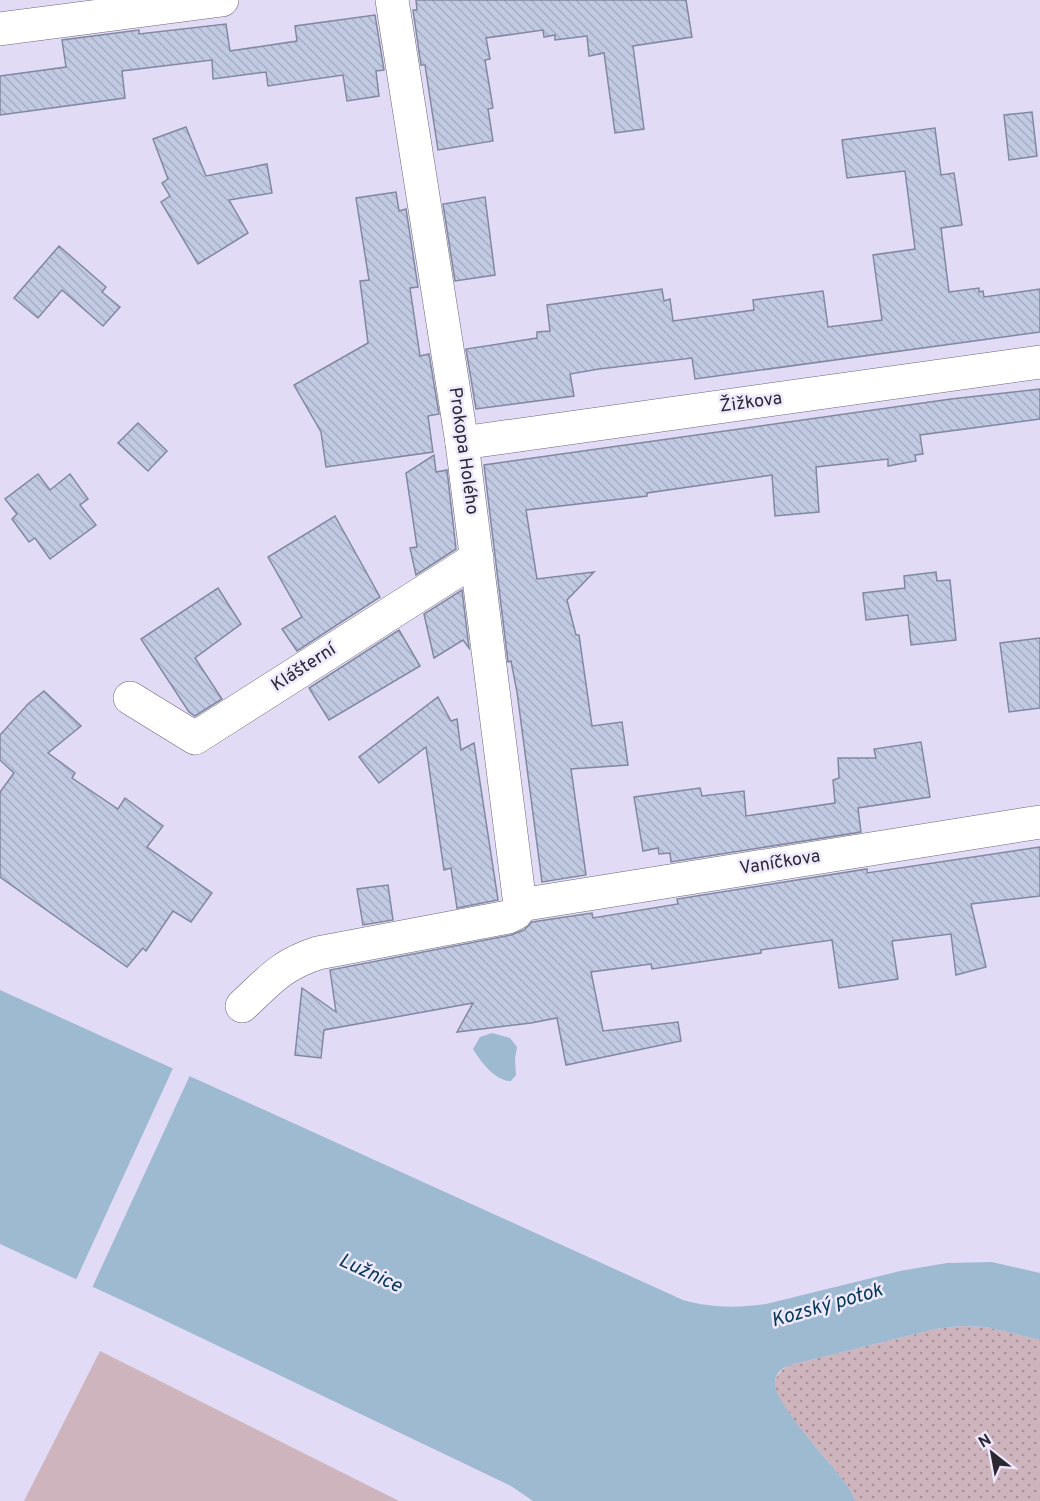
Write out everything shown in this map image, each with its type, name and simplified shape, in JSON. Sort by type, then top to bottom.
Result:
[{"type":"street","points":[[0,29],[222,0]]},
{"type":"street","name":"Prokopa Holého","points":[[392,0],[462,443],[520,904]]},
{"type":"street","name":"Žižkova","points":[[462,443],[1040,362]]},
{"type":"street","name":"Klášterní","points":[[130,698],[195,738],[477,558]]},
{"type":"street","name":"Vaníčkova","points":[[520,904],[1040,822]]},
{"type":"street","points":[[242,1006],[276,974],[296,960],[318,953],[508,917],[516,913],[520,904]]},
{"type":"shaded area","points":[[961,1326],[986,1327],[1040,1340],[1040,1501],[856,1501],[846,1483],[785,1407],[775,1386],[777,1376],[790,1365],[936,1329]]},
{"type":"shaded area","points":[[100,1351],[399,1501],[24,1501]]},
{"type":"water","points":[[0,990],[683,1300],[704,1305],[724,1306],[766,1304],[900,1271],[947,1263],[992,1262],[1040,1273],[1040,1340],[986,1327],[961,1326],[936,1329],[797,1363],[781,1371],[775,1383],[777,1392],[804,1433],[846,1483],[856,1501],[533,1501],[511,1486],[0,1244]]},
{"type":"water","points":[[492,1033],[510,1038],[517,1047],[516,1075],[511,1081],[494,1074],[484,1065],[473,1049],[480,1037]]},
{"type":"pier","points":[[174,1066],[191,1073],[91,1290],[75,1282]]},
{"type":"building","points":[[416,0],[686,0],[692,37],[633,46],[644,129],[615,133],[604,53],[589,56],[587,36],[555,40],[555,35],[544,37],[543,30],[486,38],[490,59],[485,60],[493,108],[488,109],[493,141],[438,150],[425,65],[421,65],[413,10],[417,10]]},
{"type":"building","points":[[375,15],[384,70],[376,71],[379,96],[347,101],[343,75],[268,86],[266,72],[213,79],[212,60],[122,71],[125,98],[0,115],[0,76],[66,67],[62,40],[139,30],[139,34],[226,24],[230,51],[297,41],[295,26]]},
{"type":"building","points":[[1032,112],[1037,156],[1009,160],[1004,115]]},
{"type":"building","points":[[186,127],[206,176],[267,164],[272,193],[229,200],[248,233],[198,264],[161,202],[170,196],[162,183],[168,179],[153,139]]},
{"type":"building","points":[[935,128],[941,175],[954,173],[962,225],[941,228],[949,292],[979,288],[979,292],[983,291],[984,297],[1040,289],[1040,332],[695,379],[692,358],[599,369],[570,374],[574,396],[476,409],[466,349],[537,338],[537,332],[550,331],[547,305],[662,289],[664,301],[670,299],[673,321],[754,310],[753,300],[823,291],[828,327],[882,320],[873,255],[915,249],[905,171],[847,178],[842,140]]},
{"type":"building","points":[[396,192],[399,211],[406,209],[418,287],[410,288],[420,356],[429,354],[439,414],[428,416],[433,452],[326,467],[321,432],[294,385],[368,343],[360,281],[369,280],[356,198]]},
{"type":"building","points":[[485,197],[495,275],[455,281],[443,204]]},
{"type":"building","points":[[59,246],[106,287],[102,292],[120,307],[103,326],[62,290],[38,318],[14,298]]},
{"type":"building","points":[[1040,389],[1040,419],[920,435],[923,454],[915,455],[916,461],[888,466],[888,459],[816,467],[819,512],[775,516],[772,475],[647,493],[647,496],[526,510],[537,579],[594,572],[567,600],[576,635],[579,635],[592,726],[622,722],[628,765],[571,769],[586,875],[542,882],[517,692],[511,661],[508,662],[484,465],[951,399]]},
{"type":"building","points":[[138,423],[167,451],[148,471],[118,443]]},
{"type":"building","points":[[434,455],[436,472],[447,470],[456,549],[416,575],[410,548],[417,547],[406,473]]},
{"type":"building","points":[[38,474],[50,490],[70,474],[88,499],[80,505],[96,525],[50,559],[35,538],[29,542],[12,519],[17,514],[5,499]]},
{"type":"building","points":[[335,516],[380,597],[297,651],[282,629],[302,617],[268,557]]},
{"type":"building","points":[[936,572],[937,581],[950,580],[956,640],[911,645],[908,615],[866,620],[863,593],[905,588],[904,576]]},
{"type":"building","points":[[218,588],[241,624],[195,658],[222,699],[195,716],[189,712],[141,639]]},
{"type":"building","points":[[462,590],[469,648],[463,640],[434,658],[424,614]]},
{"type":"building","points":[[399,630],[420,666],[329,720],[309,688]]},
{"type":"building","points":[[1040,638],[1040,708],[1009,712],[1000,643]]},
{"type":"building","points":[[44,691],[81,726],[48,753],[75,773],[72,778],[118,809],[125,798],[163,826],[147,847],[212,893],[191,922],[173,911],[146,951],[143,948],[127,967],[0,877],[0,792],[14,773],[0,760],[0,735],[28,704]]},
{"type":"building","points":[[438,697],[451,721],[457,719],[461,750],[474,743],[498,900],[457,908],[451,868],[444,870],[426,747],[379,783],[359,757]]},
{"type":"building","points":[[921,742],[930,797],[858,808],[861,832],[671,862],[670,853],[659,854],[658,848],[643,851],[634,797],[700,788],[702,796],[744,791],[746,816],[835,803],[833,780],[839,778],[838,758],[876,758],[874,749]]},
{"type":"building","points":[[1040,847],[1040,896],[971,904],[986,967],[956,975],[951,934],[892,941],[898,979],[839,988],[832,940],[652,969],[651,964],[591,972],[603,1031],[678,1022],[681,1041],[566,1065],[557,1018],[457,1032],[473,1003],[324,1030],[321,1058],[295,1055],[302,988],[336,1012],[330,970],[511,935],[524,930],[532,922],[592,913],[593,918],[678,904],[677,899],[867,869],[867,873]]},
{"type":"building","points":[[388,885],[393,920],[363,925],[357,889]]},
{"type":"water label","name":"Lužnice","points":[[370,1274]]},
{"type":"water label","name":"Kozský potok","points":[[827,1306]]}]
